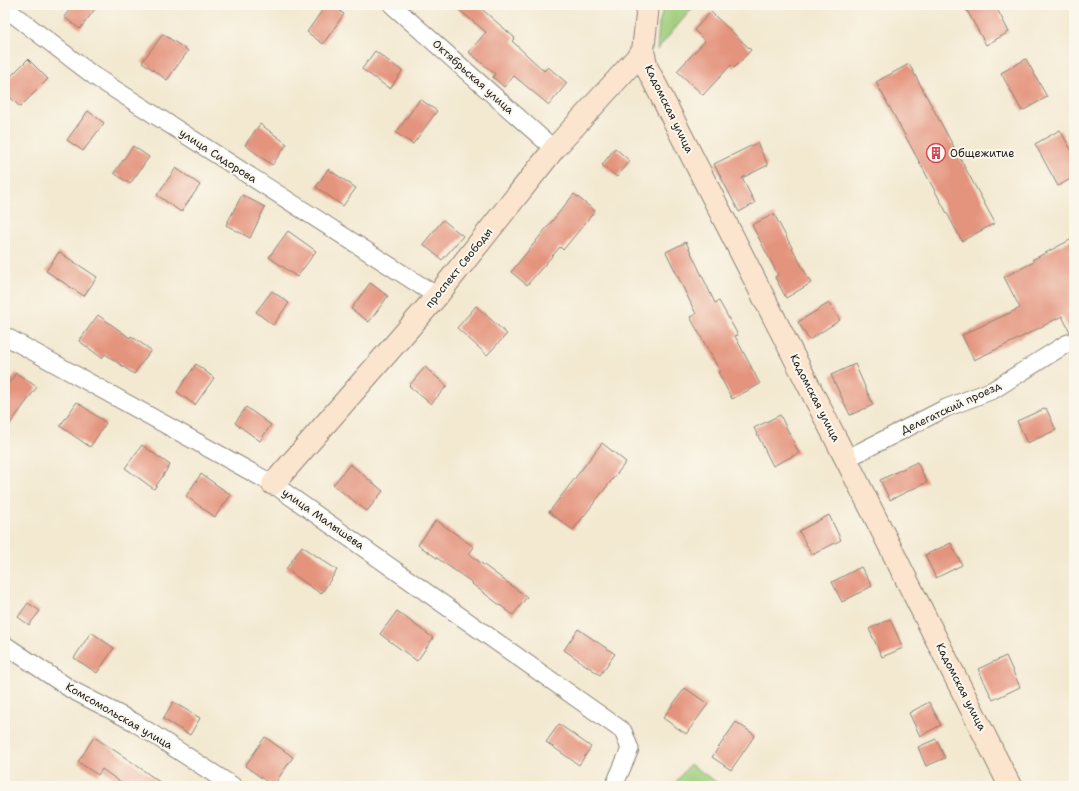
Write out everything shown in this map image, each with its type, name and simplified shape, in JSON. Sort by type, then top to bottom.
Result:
[{"type":"street","name":"Октябрьская улица","points":[[392,5],[554,149]]},
{"type":"street","name":"Кадомская улица","points":[[648,5],[643,51],[647,68],[1010,786]]},
{"type":"street","name":"улица Сидорова","points":[[5,8],[94,76],[438,296]]},
{"type":"street","name":"проспект Свободы","points":[[273,484],[438,296],[554,149],[643,51]]},
{"type":"street","name":"улица Малышева","points":[[5,336],[273,484],[623,731],[630,749],[614,786]]},
{"type":"street","name":"Делегатский проезд","points":[[846,459],[946,408],[994,390],[1066,344],[1074,341]]},
{"type":"street","name":"Комсомольская улица","points":[[5,645],[72,690],[134,722],[233,786]]},
{"type":"green space","points":[[664,5],[695,5],[657,50],[659,24]]},
{"type":"green space","points":[[690,764],[722,786],[673,786]]},
{"type":"building","points":[[73,5],[98,5],[80,29],[64,17]]},
{"type":"building","points":[[326,5],[332,5],[344,14],[323,44],[307,32]]},
{"type":"building","points":[[453,5],[477,5],[515,38],[512,41],[544,71],[548,67],[567,83],[549,105],[514,76],[504,87],[493,77],[495,74],[469,52],[486,32]]},
{"type":"building","points":[[964,5],[995,5],[1009,32],[986,45]]},
{"type":"building","points":[[711,12],[751,50],[734,68],[731,65],[703,95],[677,71],[705,41],[694,30]]},
{"type":"building","points":[[163,34],[188,51],[167,80],[142,62]]},
{"type":"building","points":[[375,51],[402,71],[390,89],[362,69]]},
{"type":"building","points":[[28,59],[48,79],[20,107],[5,92],[5,82]]},
{"type":"building","points":[[1026,59],[1047,97],[1022,111],[1001,73]]},
{"type":"building","name":"Общежитие","points":[[909,64],[995,223],[962,241],[876,82]]},
{"type":"building","points":[[420,99],[437,111],[413,144],[396,133]]},
{"type":"building","points":[[88,111],[104,123],[83,151],[67,140]]},
{"type":"building","points":[[260,124],[287,144],[272,165],[245,145]]},
{"type":"building","points":[[1060,130],[1074,155],[1074,177],[1058,186],[1035,144]]},
{"type":"building","points":[[757,143],[768,165],[742,178],[755,203],[739,212],[714,164]]},
{"type":"building","points":[[133,146],[149,157],[130,184],[114,173]]},
{"type":"building","points":[[615,148],[630,161],[617,177],[602,165]]},
{"type":"building","points":[[176,168],[200,185],[181,212],[157,195]]},
{"type":"building","points":[[328,169],[356,188],[343,206],[316,187]]},
{"type":"building","points":[[574,194],[595,211],[563,250],[560,247],[527,285],[511,272]]},
{"type":"building","points":[[242,195],[265,207],[250,238],[226,225]]},
{"type":"building","points":[[774,214],[811,283],[786,298],[775,277],[778,275],[752,225]]},
{"type":"building","points":[[443,220],[463,236],[442,260],[423,244]]},
{"type":"building","points":[[288,231],[316,251],[297,277],[269,257]]},
{"type":"building","points":[[1074,238],[1074,331],[1070,332],[1062,316],[974,360],[962,335],[1020,308],[1004,277],[1034,262],[1032,260]]},
{"type":"building","points":[[686,242],[715,303],[719,301],[738,335],[735,336],[760,384],[732,399],[718,372],[720,371],[690,317],[696,314],[666,252]]},
{"type":"building","points":[[59,252],[97,277],[84,296],[46,271]]},
{"type":"building","points":[[370,283],[388,296],[369,322],[351,309]]},
{"type":"building","points":[[272,291],[289,303],[273,325],[256,312]]},
{"type":"building","points":[[829,303],[840,320],[809,340],[798,322]]},
{"type":"building","points":[[476,306],[507,334],[487,355],[457,328]]},
{"type":"building","points":[[98,315],[130,338],[131,336],[151,350],[134,374],[105,354],[102,358],[79,341]]},
{"type":"building","points":[[196,364],[214,378],[195,405],[177,392]]},
{"type":"building","points":[[855,364],[873,405],[850,415],[831,375]]},
{"type":"building","points":[[425,367],[447,386],[431,404],[409,386]]},
{"type":"building","points":[[16,373],[37,387],[5,431],[5,388]]},
{"type":"building","points":[[77,402],[106,423],[90,447],[60,426]]},
{"type":"building","points":[[246,407],[271,425],[260,441],[235,423]]},
{"type":"building","points":[[1046,408],[1056,430],[1027,443],[1017,421]]},
{"type":"building","points":[[780,415],[799,453],[773,466],[754,428]]},
{"type":"building","points":[[602,443],[626,462],[573,530],[549,512]]},
{"type":"building","points":[[142,445],[170,465],[154,489],[125,468]]},
{"type":"building","points":[[917,462],[927,482],[890,500],[880,480]]},
{"type":"building","points":[[350,464],[383,491],[367,511],[333,485]]},
{"type":"building","points":[[201,474],[231,495],[215,517],[186,496]]},
{"type":"building","points":[[829,515],[841,540],[812,555],[799,531]]},
{"type":"building","points":[[436,520],[474,547],[469,554],[527,597],[513,615],[472,584],[473,583],[418,545]]},
{"type":"building","points":[[951,543],[962,565],[936,578],[925,555]]},
{"type":"building","points":[[302,546],[337,570],[321,594],[286,569]]},
{"type":"building","points":[[861,567],[872,586],[842,602],[832,582]]},
{"type":"building","points":[[28,603],[40,611],[29,625],[18,617]]},
{"type":"building","points":[[397,611],[433,638],[417,661],[380,634]]},
{"type":"building","points":[[890,619],[903,648],[882,657],[869,629]]},
{"type":"building","points":[[578,629],[615,654],[600,675],[564,650]]},
{"type":"building","points":[[91,632],[114,648],[97,673],[74,658]]},
{"type":"building","points":[[1006,656],[1020,687],[993,700],[978,669]]},
{"type":"building","points":[[685,688],[708,704],[686,734],[663,718]]},
{"type":"building","points":[[173,702],[200,718],[190,735],[163,719]]},
{"type":"building","points":[[929,702],[941,725],[920,736],[909,713]]},
{"type":"building","points":[[736,722],[755,735],[731,770],[712,757]]},
{"type":"building","points":[[559,724],[591,747],[579,765],[546,742]]},
{"type":"building","points":[[94,737],[165,786],[126,786],[102,769],[98,775],[78,762]]},
{"type":"building","points":[[265,737],[293,757],[273,786],[245,766]]},
{"type":"building","points":[[936,739],[945,758],[926,766],[918,747]]},
{"type":"place","name":"Общежитие","points":[[936,153]]}]
